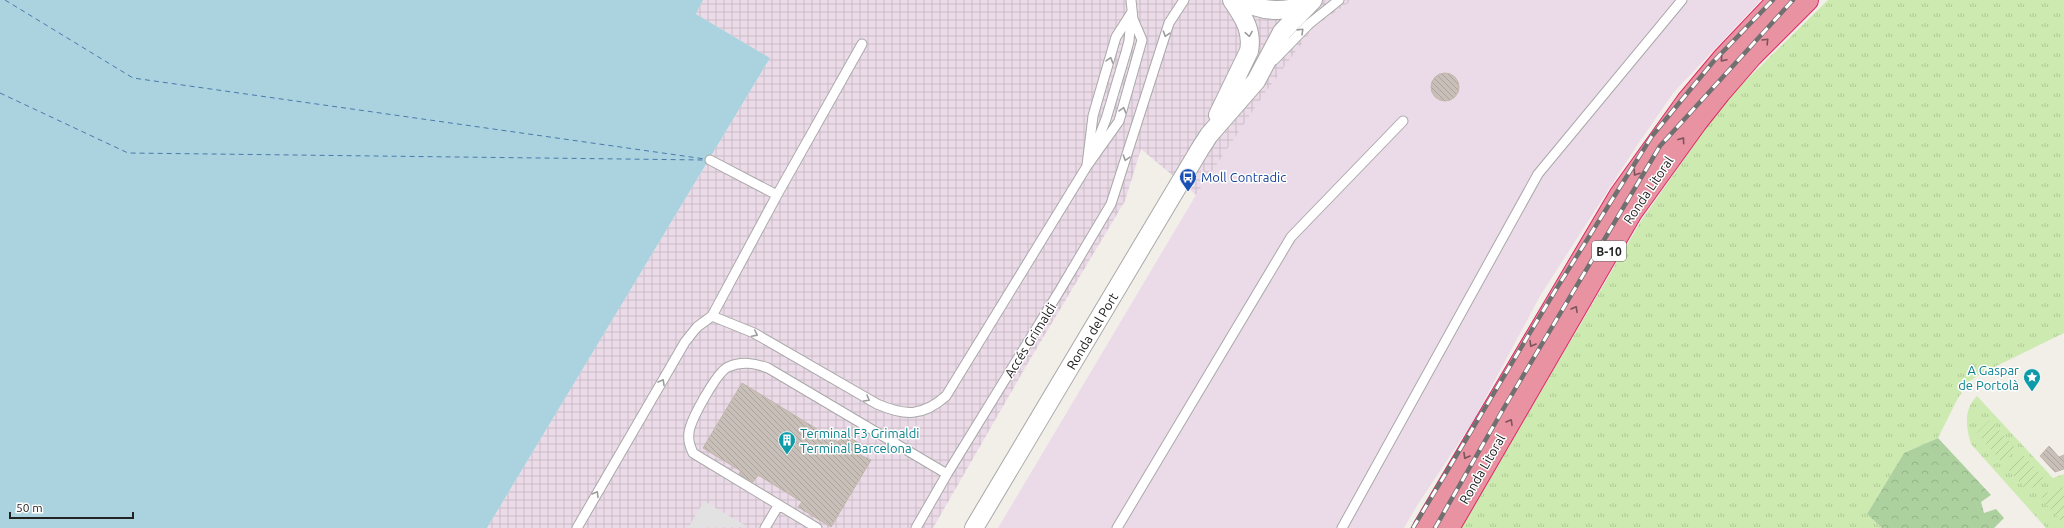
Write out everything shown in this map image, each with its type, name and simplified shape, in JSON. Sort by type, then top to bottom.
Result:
[{"type":"highway","name":"Ronda Litoral","points":[[1424,528],[1620,196],[1688,101],[1724,58],[1779,0]]},
{"type":"highway","name":"Ronda Litoral","points":[[1448,528],[1631,212],[1696,122],[1719,93],[1751,56],[1807,0]]},
{"type":"street","points":[[1209,134],[1249,51],[1250,43],[1246,21],[1232,0]]},
{"type":"street","points":[[1242,0],[1255,7],[1278,10],[1296,7],[1312,0]]},
{"type":"street","points":[[1209,134],[1256,81],[1282,32],[1312,0]]},
{"type":"street","name":"Ronda del Port","points":[[974,528],[1209,134]]},
{"type":"lane","points":[[712,316],[754,333],[877,404],[895,412],[914,413],[933,407],[946,396],[1087,166],[1120,121],[1141,45],[1141,34],[1134,24],[1131,0]]},
{"type":"lane","name":"Accés Grimaldi","points":[[916,528],[947,474],[1111,204],[1169,23],[1184,0]]},
{"type":"lane","points":[[1256,81],[1293,39],[1339,0]]},
{"type":"lane","points":[[1342,528],[1538,174],[1682,0]]},
{"type":"lane","points":[[1087,166],[1093,116],[1097,102],[1116,37],[1132,12]]},
{"type":"lane","points":[[1087,166],[1106,119],[1126,52],[1129,41],[1132,12]]},
{"type":"lane","points":[[577,528],[685,342],[697,327],[712,316],[776,195],[862,44]]},
{"type":"lane","points":[[1117,528],[1291,237],[1403,121]]},
{"type":"lane","points":[[710,160],[776,195]]},
{"type":"lane","points":[[817,528],[700,459],[693,453],[689,443],[689,432],[692,422],[719,375],[727,367],[740,363],[754,363],[768,368],[947,474]]},
{"type":"lane","points":[[765,528],[778,506]]},
{"type":"shaded area","points":[[703,0],[1353,0],[1314,27],[1196,195],[1141,149],[1125,201],[1025,368],[933,528],[487,528],[770,58],[696,14]]},
{"type":"shaded area","points":[[1353,0],[1761,0],[1674,92],[1634,150],[1540,296],[1472,423],[1418,504],[1404,528],[998,528],[1196,195],[1267,90],[1314,27]]},
{"type":"shaded area","points":[[704,501],[748,527],[688,528]]},
{"type":"green space","points":[[1828,0],[2064,0],[2064,333],[1984,372],[1970,381],[1958,398],[1938,438],[1904,453],[1867,514],[1882,528],[1461,528],[1641,221],[1706,128],[1738,88]]},
{"type":"green space","points":[[1977,396],[2053,478],[2064,474],[2064,528],[2046,528],[1971,444],[1967,419],[1969,407]]},
{"type":"green space","points":[[1990,420],[2017,450],[2002,462],[1977,433]]},
{"type":"green space","points":[[1938,438],[1991,495],[1981,502],[1984,513],[1996,509],[2004,518],[1994,528],[1882,528],[1867,514],[1904,453]]},
{"type":"green space","points":[[2021,453],[2047,481],[2027,490],[2005,466]]},
{"type":"green space","points":[[2064,487],[2064,524],[2042,500],[2043,494]]},
{"type":"water","points":[[0,0],[703,0],[696,14],[770,58],[487,528],[0,528]]},
{"type":"building","points":[[1445,73],[1455,77],[1459,87],[1455,97],[1445,101],[1435,97],[1431,87],[1435,77]]},
{"type":"building","name":"Terminal F3 Grimaldi Terminal Barcelona","points":[[742,383],[838,442],[843,434],[859,443],[854,452],[871,460],[831,527],[798,507],[802,502],[758,475],[753,482],[739,474],[741,471],[703,448]]},
{"type":"building","points":[[2049,446],[2059,457],[2064,455],[2064,469],[2055,472],[2040,456]]},
{"type":"ferry route","points":[[5,0],[133,78],[705,159]]},
{"type":"ferry route","points":[[0,93],[128,153],[705,160]]},
{"type":"railway","points":[[1413,528],[1555,291],[1652,136],[1713,62],[1773,0]]},
{"type":"railway","points":[[1435,528],[1505,406],[1660,146],[1793,0]]},
{"type":"place","name":"Moll Contradic","points":[[1188,192]]},
{"type":"place","name":"A Gaspar de Portolà","points":[[2032,392]]},
{"type":"place","name":"Terminal F3 Grimaldi Terminal Barcelona","points":[[787,455]]}]
